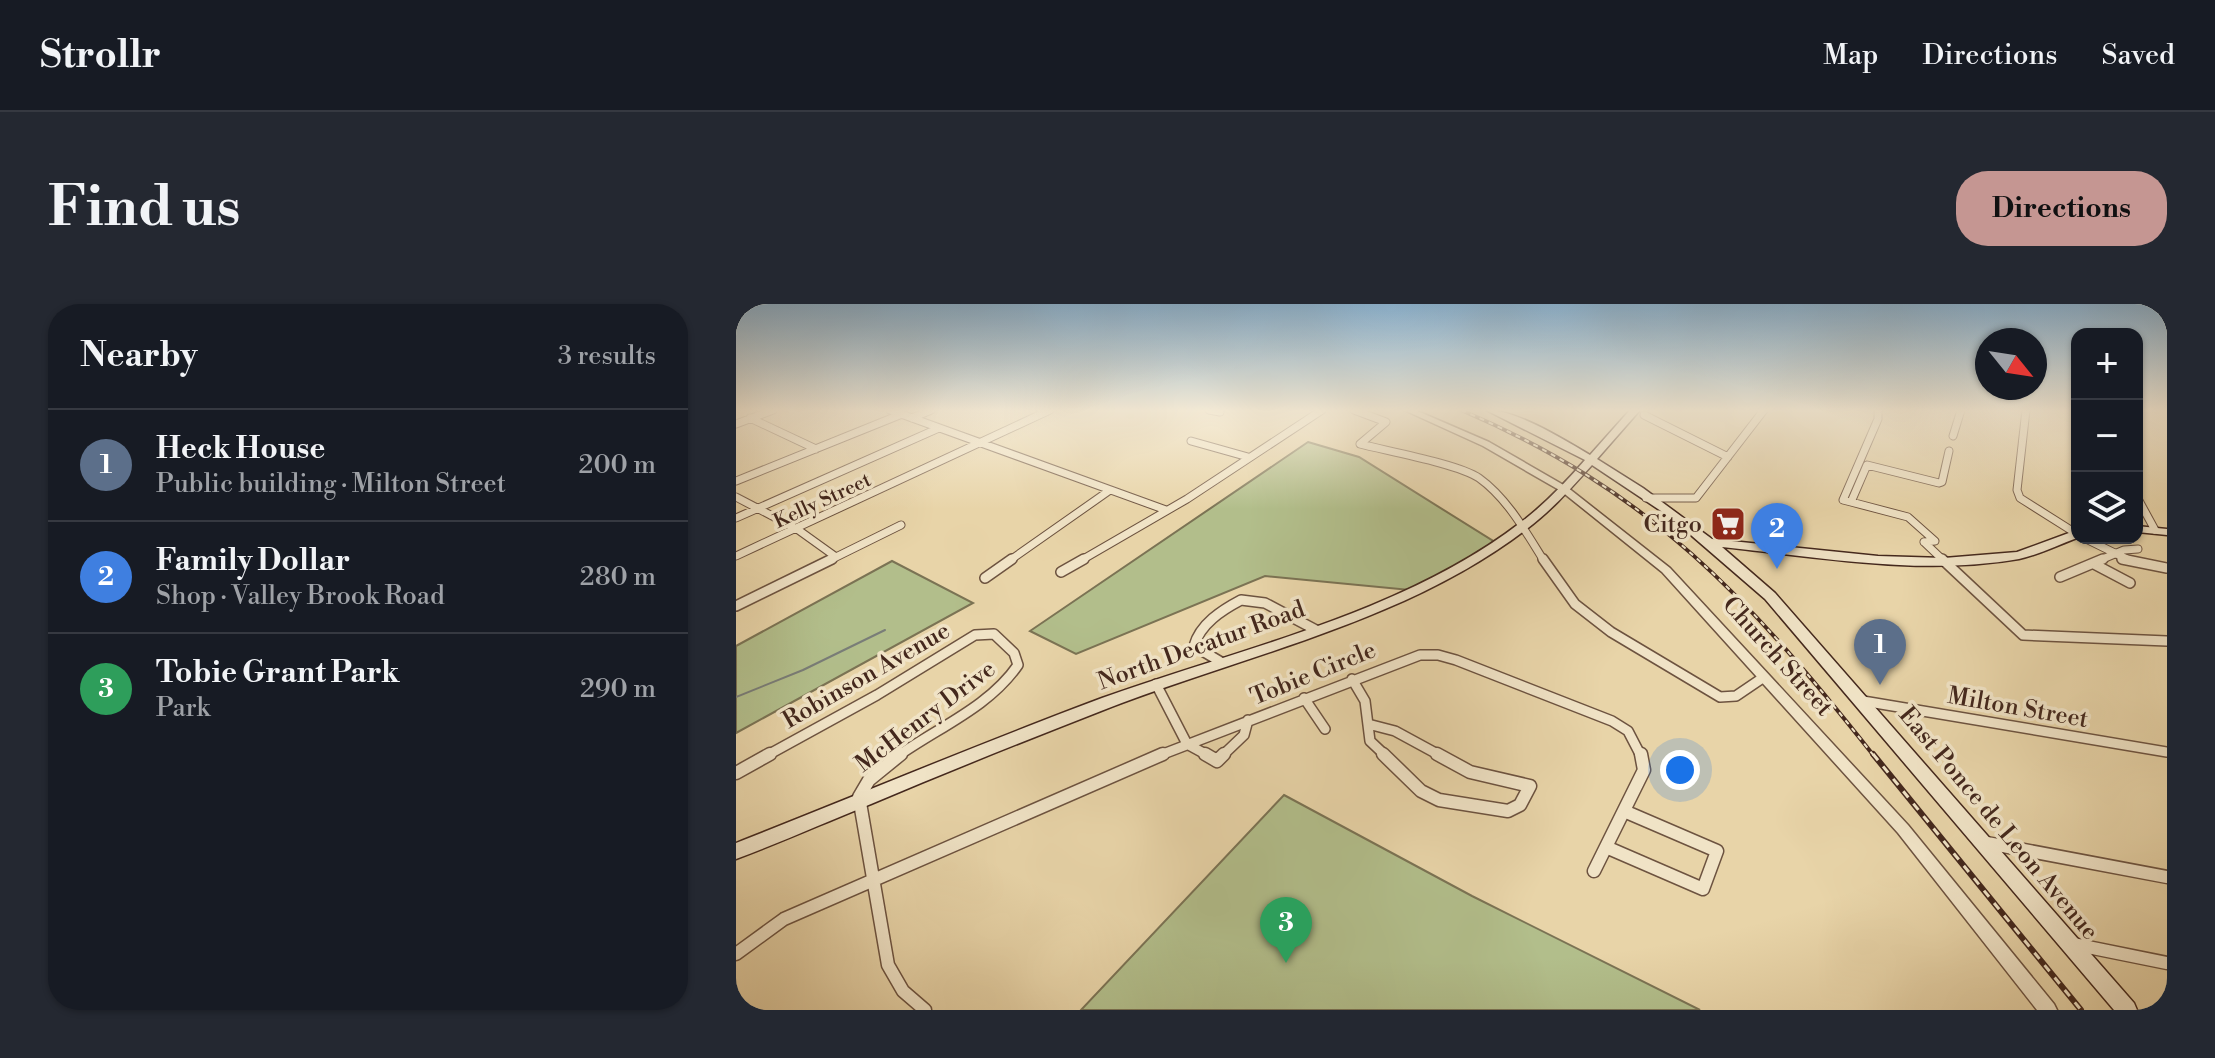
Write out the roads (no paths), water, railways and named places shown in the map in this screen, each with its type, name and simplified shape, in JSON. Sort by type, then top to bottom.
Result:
[{"type":"main road","name":"East Ponce de Leon Avenue","points":[[1557,443],[1646,498],[1706,542],[1770,596],[2127,1010]]},
{"type":"main road","name":"North Decatur Road","points":[[736,851],[1156,684],[1316,630],[1437,580],[1522,528],[1607,443]]},
{"type":"main road","points":[[1706,542],[1878,560],[1944,562],[2019,555],[2071,536]]},
{"type":"street","points":[[803,443],[816,449]]},
{"type":"street","points":[[736,481],[831,443]]},
{"type":"street","points":[[736,518],[905,443]]},
{"type":"street","points":[[981,443],[1166,510]]},
{"type":"street","name":"Kelly Street","points":[[736,556],[981,443]]},
{"type":"street","points":[[1198,443],[1248,457]]},
{"type":"street","points":[[1061,572],[1270,443]]},
{"type":"street","points":[[1361,443],[1478,477],[1502,499],[1575,604],[1611,632],[1720,697],[1736,696],[1764,677]]},
{"type":"street","name":"Church Street","points":[[1484,443],[1564,489],[1666,570],[1903,829],[2048,1010]]},
{"type":"street","points":[[1700,443],[1728,457]]},
{"type":"street","points":[[1646,498],[1696,498],[1739,443]]},
{"type":"street","points":[[1871,443],[1851,502],[1908,517],[1935,541],[1924,542],[2023,635],[2167,641]]},
{"type":"street","points":[[2022,443],[2017,490],[2020,498],[2071,530]]},
{"type":"street","points":[[1864,464],[1939,483],[1942,482],[1949,451]]},
{"type":"street","points":[[985,578],[1110,490]]},
{"type":"street","points":[[736,497],[797,529],[836,557]]},
{"type":"street","points":[[2143,506],[2161,531]]},
{"type":"street","points":[[736,606],[901,525]]},
{"type":"street","points":[[2095,544],[2138,564],[2167,568]]},
{"type":"street","points":[[2060,577],[2138,549]]},
{"type":"street","points":[[2094,564],[2130,583]]},
{"type":"street","points":[[1221,662],[1216,656],[1194,646],[1194,640],[1237,602],[1247,599],[1259,601],[1316,630]]},
{"type":"street","name":"Robinson Avenue","points":[[736,773],[877,695],[975,635],[994,634],[1008,645],[1017,663]]},
{"type":"street","name":"Tobie Circle","points":[[736,954],[784,919],[873,878],[1187,744],[1406,658],[1438,655],[1612,721],[1628,731],[1640,750],[1644,770],[1594,871]]},
{"type":"street","name":"McHenry Drive","points":[[859,802],[867,781],[1004,684],[1014,674],[1017,663]]},
{"type":"street","points":[[1352,679],[1365,701],[1370,741],[1421,791],[1439,800],[1508,811],[1520,805],[1530,786],[1470,772],[1395,731],[1368,724]]},
{"type":"street","points":[[1156,684],[1187,744],[1217,761],[1244,735],[1248,720]]},
{"type":"street","points":[[1304,698],[1325,729]]},
{"type":"street","name":"Milton Street","points":[[1863,701],[2167,752]]},
{"type":"street","points":[[859,802],[888,965],[903,991],[925,1010]]},
{"type":"street","points":[[1606,847],[1703,889],[1717,851],[1624,811]]},
{"type":"street","points":[[1984,842],[2167,877]]},
{"type":"street","points":[[2070,944],[2167,963]]},
{"type":"waterway","points":[[736,697],[803,670],[885,630]]},
{"type":"railway","points":[[1530,443],[1588,476],[1642,513],[1692,554],[1783,647],[1874,756]]},
{"type":"railway","points":[[1873,754],[2081,1010]]},
{"type":"place","name":"Citgo","points":[[1728,524]]},
{"type":"place","name":"Family Dollar","points":[[1777,569]]},
{"type":"place","name":"Heck House","points":[[1880,685]]},
{"type":"place","name":"Tobie Grant Park","points":[[1286,963]]}]
